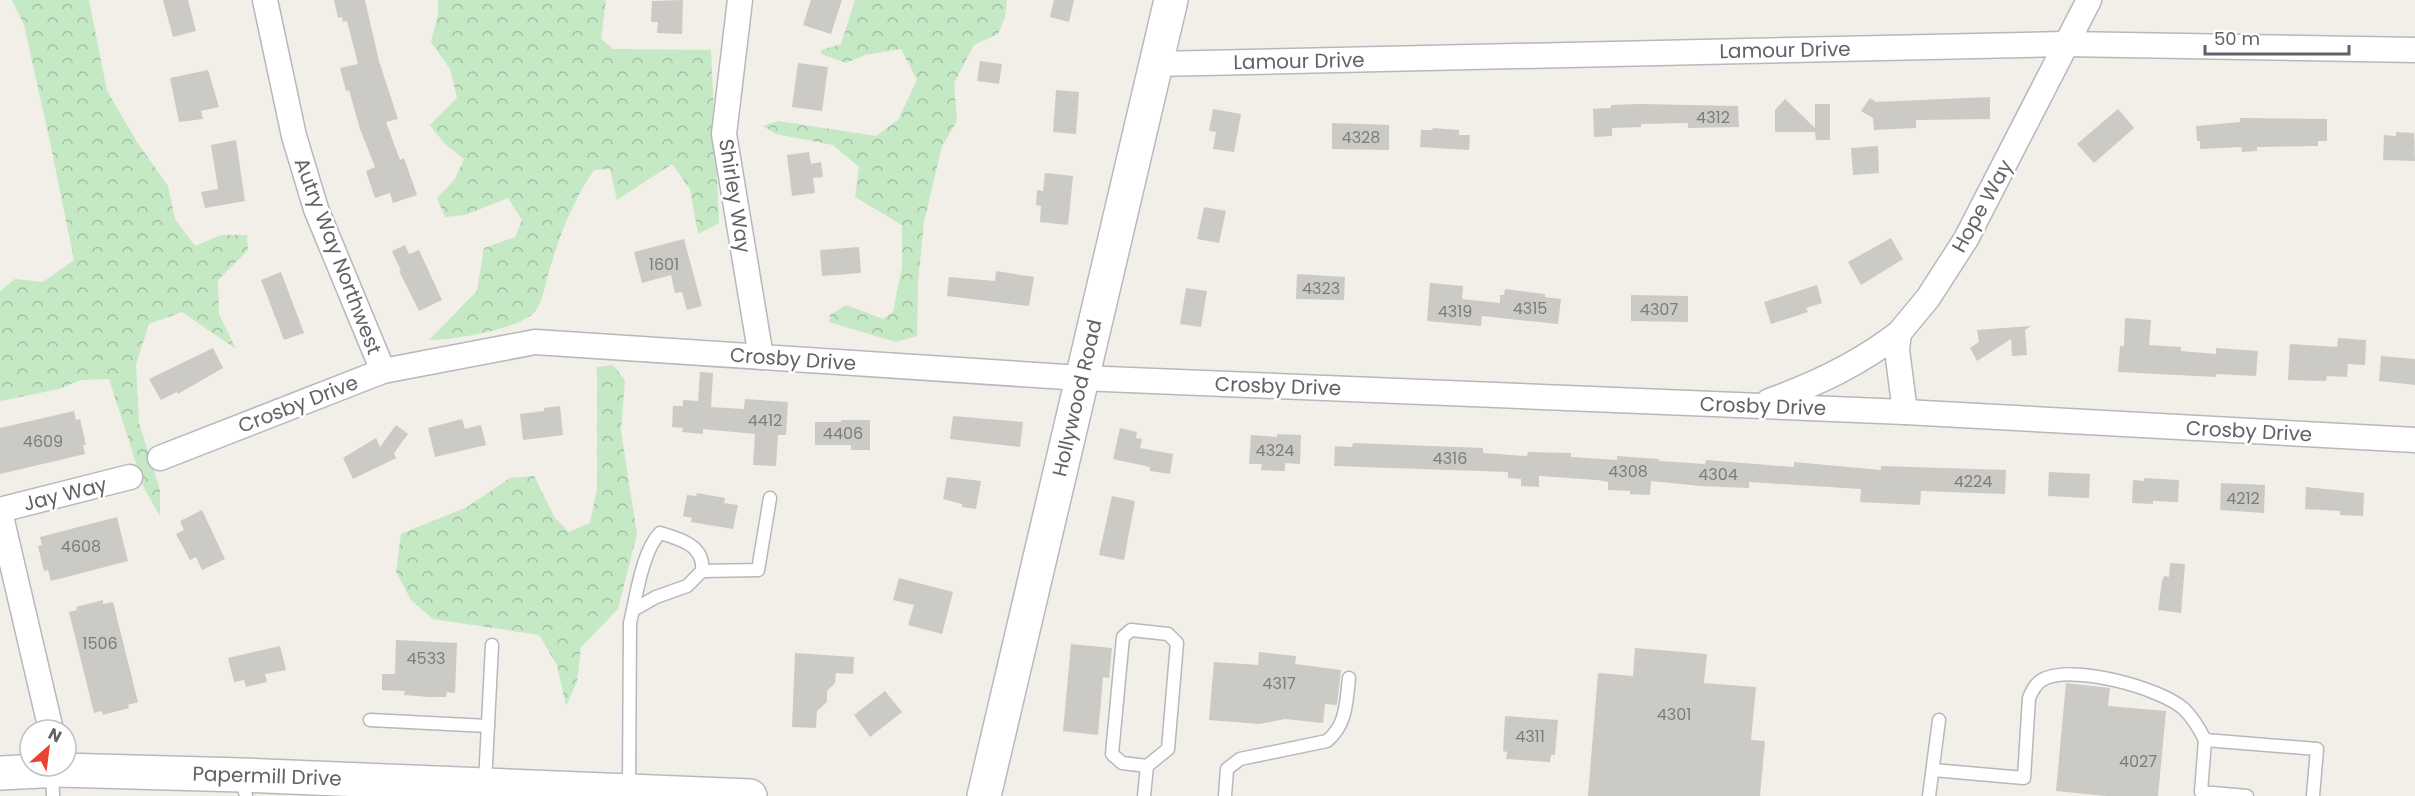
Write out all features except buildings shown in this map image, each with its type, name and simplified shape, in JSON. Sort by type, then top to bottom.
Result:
[{"type":"street","name":"Autry Way Northwest","points":[[265,0],[294,136],[316,208],[382,371]]},
{"type":"street","name":"Shirley Way","points":[[740,0],[724,134],[761,357]]},
{"type":"street","name":"Hollywood Road","points":[[984,796],[1171,0]]},
{"type":"street","name":"Hope Way","points":[[1757,406],[1838,374],[1873,353],[1899,333],[1928,298],[1966,239],[2089,0]]},
{"type":"street","name":"Lamour Drive","points":[[1155,64],[2065,44],[2415,50]]},
{"type":"street","points":[[1899,333],[1897,350],[1905,412]]},
{"type":"street","name":"Crosby Drive","points":[[160,458],[382,371],[535,342],[1081,378],[1905,412],[2415,440]]},
{"type":"street","name":"Jay Way","points":[[0,511],[130,477]]},
{"type":"street","points":[[0,511],[48,718]]},
{"type":"street","name":"Papermill Drive","points":[[0,773],[18,774]]},
{"type":"street","name":"Papermill Drive","points":[[78,776],[243,785],[485,784],[584,792],[629,790],[750,796]]},
{"type":"lane","points":[[702,571],[758,570],[770,498]]},
{"type":"lane","points":[[629,790],[630,623],[633,610],[652,541],[660,533],[697,548],[704,561],[702,571],[687,586],[656,597],[633,610]]},
{"type":"lane","points":[[1144,796],[1147,766],[1168,749],[1177,643],[1167,634],[1131,630],[1123,637],[1112,754],[1122,764],[1147,766]]},
{"type":"lane","points":[[485,784],[492,645]]},
{"type":"lane","points":[[1933,770],[2024,778],[2029,699],[2034,687],[2041,680],[2056,674],[2097,676],[2118,680],[2182,707],[2197,724],[2205,740],[2201,792],[2247,796]]},
{"type":"lane","points":[[1225,796],[1227,769],[1240,759],[1327,741],[1337,733],[1344,718],[1349,678]]},
{"type":"lane","points":[[370,720],[488,726]]},
{"type":"lane","points":[[1929,796],[1939,720]]},
{"type":"lane","points":[[2205,740],[2316,750],[2313,796]]},
{"type":"green space","points":[[12,0],[89,0],[107,91],[137,142],[168,186],[175,219],[195,246],[221,235],[247,235],[248,250],[218,280],[219,314],[236,349],[182,312],[149,324],[136,364],[139,423],[160,490],[160,516],[144,488],[109,379],[81,380],[59,389],[0,401],[0,291],[15,279],[43,282],[74,260],[24,25]]},
{"type":"green space","points":[[438,0],[606,0],[601,39],[613,49],[711,50],[719,223],[698,234],[690,189],[672,164],[617,200],[610,169],[594,170],[580,192],[564,228],[537,309],[530,316],[503,328],[453,338],[429,340],[477,291],[484,248],[515,237],[522,220],[508,198],[465,215],[445,217],[437,198],[455,179],[464,159],[444,143],[430,125],[457,98],[450,69],[431,42],[438,15]]},
{"type":"green space","points":[[855,0],[1007,0],[1005,17],[998,34],[974,45],[954,83],[957,121],[942,146],[924,222],[918,282],[917,336],[896,342],[829,322],[830,315],[846,305],[883,319],[893,312],[902,267],[902,225],[855,197],[859,167],[833,145],[776,134],[763,126],[778,121],[876,136],[898,120],[917,80],[901,49],[865,55],[846,63],[821,54],[822,50],[841,44]]},
{"type":"green space","points":[[613,365],[625,380],[621,431],[637,534],[618,609],[581,647],[577,682],[566,706],[557,665],[539,635],[433,619],[411,600],[396,572],[401,534],[467,507],[510,478],[534,476],[555,518],[569,532],[590,523],[597,488],[597,367]]}]
